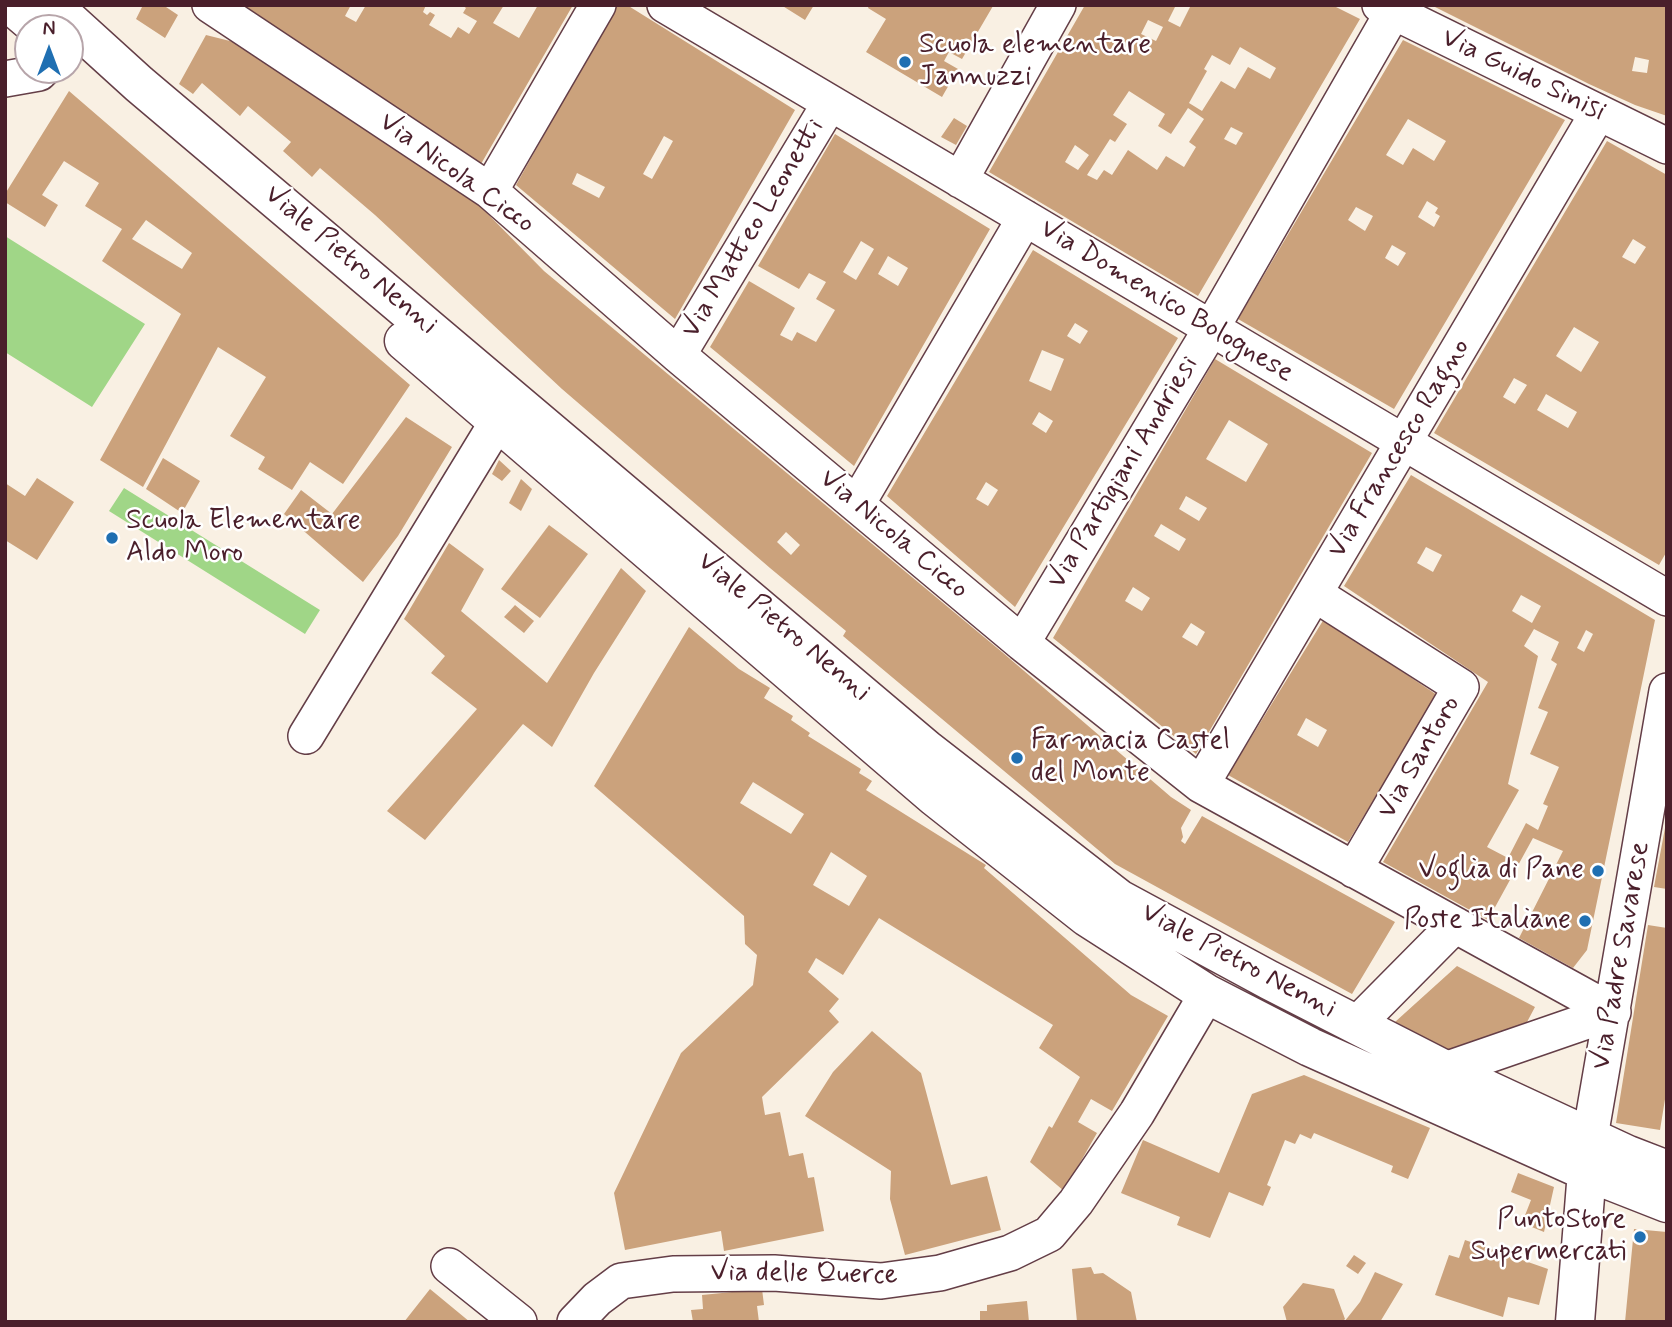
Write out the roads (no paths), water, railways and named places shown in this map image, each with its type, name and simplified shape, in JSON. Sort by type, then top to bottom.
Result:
[{"type":"main road","name":"Viale Pietro Nenni","points":[[52,5],[160,102],[926,749],[1119,899],[1445,1070],[1589,1154]]},
{"type":"main road","name":"Viale Pietro Nenni","points":[[84,67],[935,796],[1087,917],[1207,994],[1310,1047],[1589,1154]]},
{"type":"main road","points":[[1589,1154],[1628,1155],[1667,1170]]},
{"type":"main road","points":[[1589,1154],[1667,1203]]},
{"type":"main road","points":[[1575,1322],[1589,1154]]},
{"type":"street","name":"Via Nicola Cicco","points":[[210,5],[490,191],[678,355],[1022,643],[1201,785],[1613,1012]]},
{"type":"street","points":[[490,191],[598,5]]},
{"type":"street","name":"Via Domenico Bolognese","points":[[665,5],[1667,598]]},
{"type":"street","points":[[961,180],[1058,5]]},
{"type":"street","name":"Via Guido Sinisi","points":[[1386,8],[1667,146]]},
{"type":"street","name":"Via Partigiani Andriesi","points":[[1022,643],[1211,329],[1386,8]]},
{"type":"street","name":"Via Matteo Leonetti","points":[[678,355],[830,103]]},
{"type":"street","name":"Via Francesco Ragno","points":[[1201,785],[1598,113]]},
{"type":"street","points":[[857,504],[1025,218]]},
{"type":"street","points":[[306,736],[498,421]]},
{"type":"street","name":"Via Santoro","points":[[1315,594],[1461,687],[1354,870]]},
{"type":"street","name":"Via Padre Savarese","points":[[1589,1154],[1667,691]]},
{"type":"street","points":[[1356,1025],[1455,925]]},
{"type":"street","name":"Via delle Querce","points":[[575,1322],[597,1298],[621,1281],[673,1274],[774,1273],[881,1281],[940,1273],[1010,1253],[1049,1234],[1076,1202],[1136,1113],[1207,994]]},
{"type":"street","points":[[1445,1070],[1613,1012]]},
{"type":"street","points":[[449,1266],[519,1322]]},
{"type":"place","name":"Scuola elementare Jannuzzi","points":[[905,62]]},
{"type":"place","name":"Scuola Elementare Aldo Moro","points":[[112,538]]},
{"type":"place","name":"Farmacia Castel del Monte","points":[[1017,758]]},
{"type":"place","name":"Voglia di Pane","points":[[1598,871]]},
{"type":"place","name":"Poste Italiane","points":[[1585,921]]},
{"type":"place","name":"PuntoStore Supermercati","points":[[1640,1237]]}]
